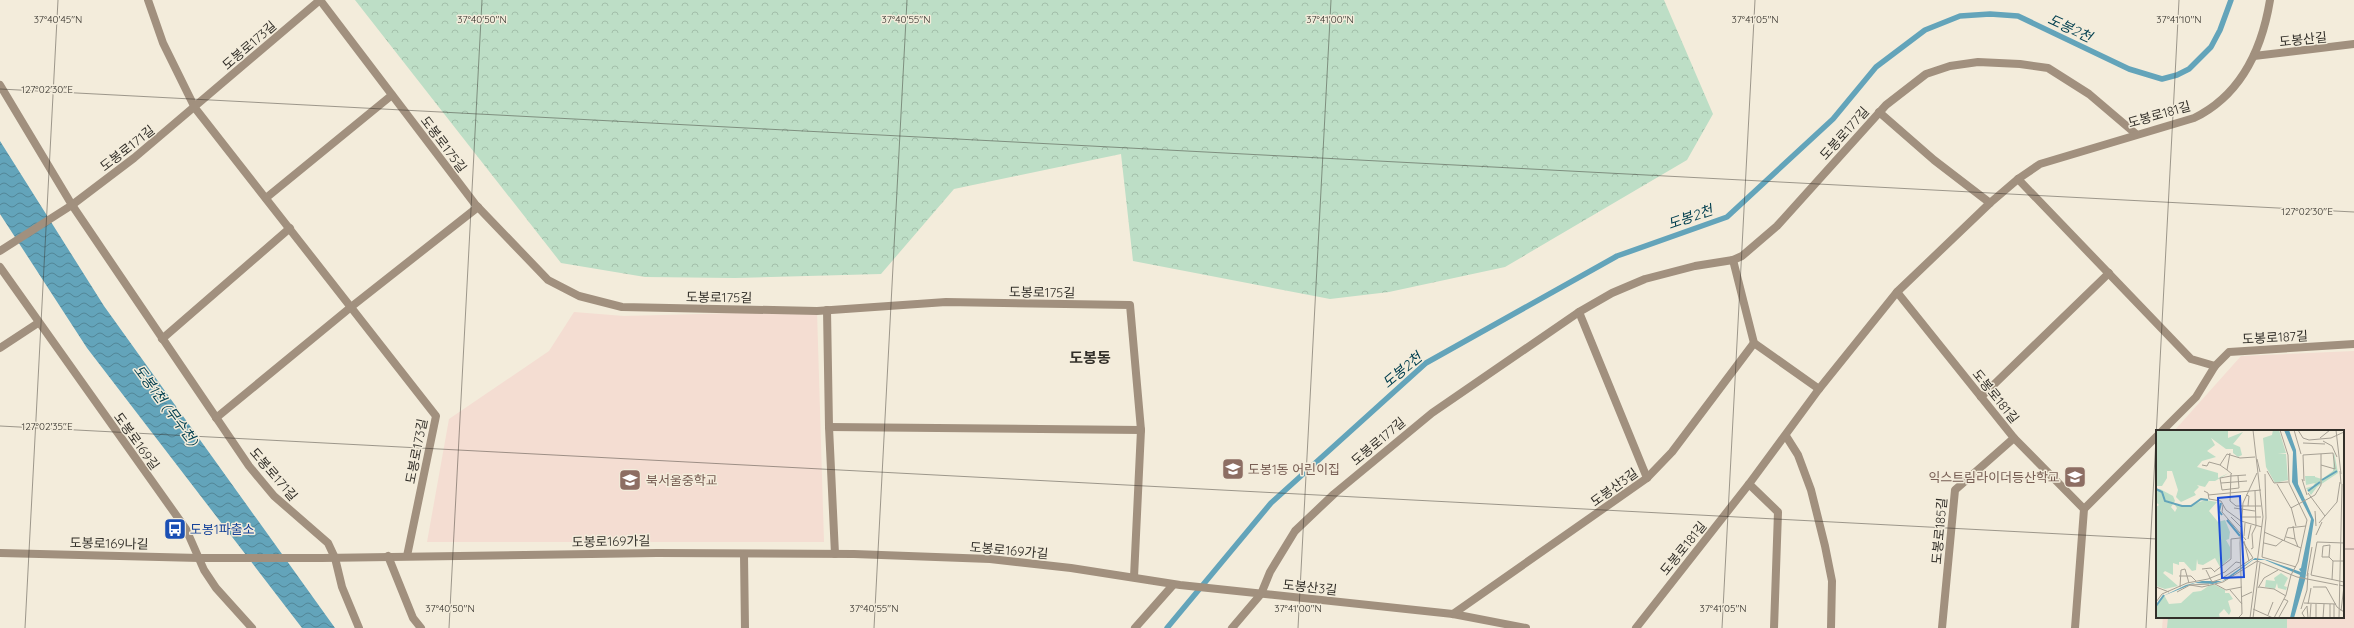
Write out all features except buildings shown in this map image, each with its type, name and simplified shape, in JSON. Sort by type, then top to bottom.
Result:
[{"type":"street","name":"도봉로173길","points":[[148,0],[163,43],[195,108],[436,416],[408,556]]},
{"type":"street","name":"도봉로173길","points":[[195,108],[320,0]]},
{"type":"street","name":"도봉로175길","points":[[320,0],[478,207],[548,280],[579,296],[622,307],[827,310],[946,302],[1130,305],[1141,430],[1134,577]]},
{"type":"street","name":"도봉로181길","points":[[1636,628],[1750,484],[1819,389],[1897,292],[2018,178],[2047,161],[2194,118],[2205,112],[2242,78],[2254,56],[2265,26],[2270,0]]},
{"type":"street","name":"도봉산길","points":[[2254,56],[2354,44]]},
{"type":"street","name":"도봉로177길","points":[[1232,628],[1260,594],[1270,572],[1295,531],[1334,494],[1432,413],[1579,312],[1612,293],[1645,279],[1695,266],[1733,260],[1750,250],[1777,226],[1879,112],[1901,91],[1917,80],[1936,70],[1965,63],[2020,64],[2048,68],[2057,72],[2089,94],[2136,134]]},
{"type":"street","name":"도봉로171길","points":[[0,85],[69,207],[216,418],[274,496],[322,536],[328,543],[335,558]]},
{"type":"street","points":[[266,198],[392,95]]},
{"type":"street","name":"도봉로171길","points":[[69,207],[195,108]]},
{"type":"street","points":[[1879,112],[1934,160],[1990,203]]},
{"type":"street","points":[[2018,178],[2191,359],[2215,366]]},
{"type":"street","points":[[0,251],[69,207]]},
{"type":"street","points":[[216,418],[351,306],[478,207]]},
{"type":"street","points":[[162,339],[290,228]]},
{"type":"street","points":[[1733,260],[1754,343],[1819,389]]},
{"type":"street","name":"도봉로169길","points":[[0,268],[186,529],[199,558],[216,588],[252,628]]},
{"type":"street","points":[[1981,397],[2109,273]]},
{"type":"street","name":"도봉로181길","points":[[1897,292],[2014,438],[2084,509]]},
{"type":"street","points":[[827,310],[829,427],[835,554]]},
{"type":"street","points":[[1579,312],[1647,478]]},
{"type":"street","points":[[0,348],[38,323]]},
{"type":"street","name":"도봉산3길","points":[[1453,614],[1647,478],[1672,452],[1754,343]]},
{"type":"street","name":"도봉로187길","points":[[2163,430],[2196,397],[2215,366],[2229,352],[2354,344]]},
{"type":"street","points":[[829,427],[1141,430]]},
{"type":"street","points":[[1786,436],[1798,455],[1811,490],[1825,546],[1832,581],[1831,628]]},
{"type":"street","points":[[2075,628],[2084,509],[2156,437]]},
{"type":"street","name":"도봉로185길","points":[[1942,628],[1955,490],[2014,438]]},
{"type":"street","points":[[1750,484],[1778,512],[1774,628]]},
{"type":"street","name":"도봉로169나길","points":[[0,553],[199,558],[322,558]]},
{"type":"street","name":"도봉로169가길","points":[[322,558],[657,553],[744,555],[835,554],[990,560],[1071,568],[1177,585],[1248,592]]},
{"type":"street","points":[[744,555],[745,628]]},
{"type":"street","points":[[388,556],[413,618],[421,628]]},
{"type":"street","points":[[335,558],[342,587],[359,628]]},
{"type":"street","points":[[1136,628],[1177,585]]},
{"type":"street","name":"도봉산3길","points":[[1248,592],[1453,614],[1526,628]]},
{"type":"shaded area","name":"북서울중학교","points":[[817,311],[824,542],[427,542],[449,419],[549,351],[574,312],[624,316]]},
{"type":"shaded area","points":[[2354,351],[2354,628],[2162,628],[2163,618],[2344,618],[2344,430],[2175,430],[2241,356]]},
{"type":"green space","points":[[355,0],[1664,0],[1713,114],[1687,160],[1505,267],[1389,292],[1330,299],[1133,261],[1121,154],[954,189],[881,274],[735,278],[645,277],[561,263]]},
{"type":"green space","points":[[2168,618],[2287,618],[2287,628],[2167,628]]},
{"type":"water","name":"도봉1천 (무수천)","points":[[0,141],[104,306],[335,628],[302,628],[87,348],[0,214]]},
{"type":"waterway","name":"도봉2천","points":[[1167,628],[1271,503],[1426,363],[1617,256],[1727,217],[1833,119],[1876,67],[1925,30],[1960,16],[1990,14],[2018,16],[2129,69],[2162,79],[2177,75],[2189,69],[2211,47],[2220,30],[2231,0]]},
{"type":"place","name":"도봉1동 어린이집","points":[[1233,469]]},
{"type":"place","name":"익스트림라이더등산학교","points":[[2075,477]]},
{"type":"place","name":"북서울중학교","points":[[630,480]]},
{"type":"place","name":"도봉1파출소","points":[[175,529]]},
{"type":"district","name":"도봉동","points":[[1090,358]]}]
